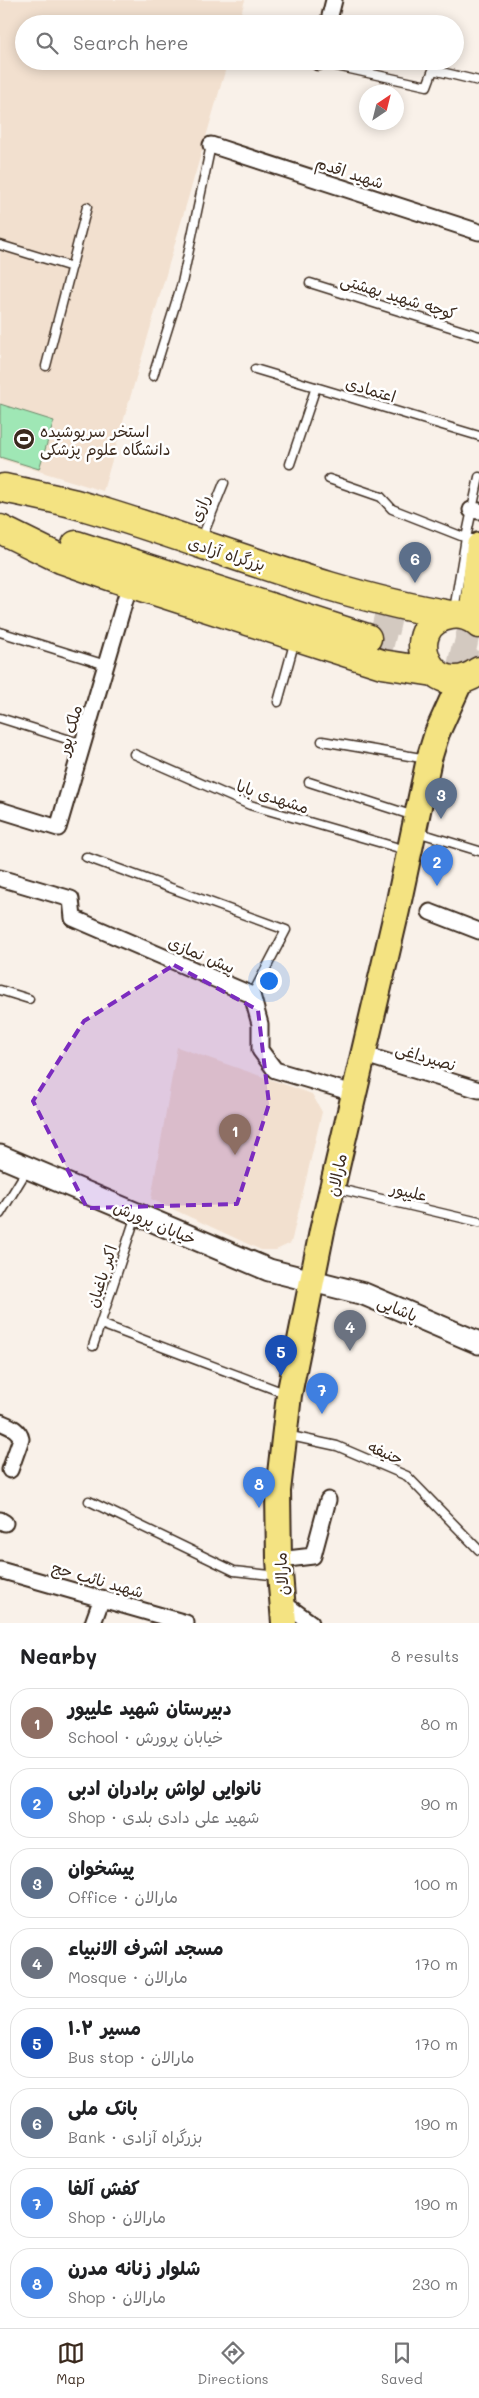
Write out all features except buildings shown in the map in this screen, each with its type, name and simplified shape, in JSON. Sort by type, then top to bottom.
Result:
[{"type":"highway","name":"بزرگراه آزادی","points":[[2,487],[86,507],[199,544],[411,608],[468,619]]},
{"type":"highway","name":"بزرگراه آزادی","points":[[0,524],[370,627],[87,524],[2,487]]},
{"type":"highway","points":[[0,528],[61,560],[295,638],[382,664],[459,677]]},
{"type":"highway","points":[[400,667],[410,657],[418,641],[418,624],[411,608]]},
{"type":"highway","points":[[459,677],[424,656],[424,638],[434,622],[468,619]]},
{"type":"main road","points":[[468,619],[476,547]]},
{"type":"main road","name":"مارالان","points":[[283,1613],[278,1491],[289,1395],[314,1282],[322,1231],[397,910],[429,759],[459,677]]},
{"type":"main road","name":"خیابان پرورش","points":[[0,1156],[269,1270],[314,1282]]},
{"type":"main road","name":"پاشایی","points":[[314,1282],[364,1294],[466,1336],[479,1344]]},
{"type":"street","points":[[330,15],[334,0]]},
{"type":"street","name":"شهید اقدم","points":[[211,145],[479,232]]},
{"type":"street","name":"ملک پور","points":[[0,810],[58,828],[130,583]]},
{"type":"street","name":"پیش نمازی","points":[[0,878],[71,899],[73,918],[252,995]]},
{"type":"street","points":[[430,912],[479,931]]},
{"type":"street","points":[[252,995],[260,1024],[260,1050],[275,1070],[353,1092]]},
{"type":"street","name":"نصیرداغی","points":[[362,1054],[479,1090]]},
{"type":"street","points":[[7,1425],[20,1435],[21,1439],[10,1470]]},
{"type":"street","points":[[280,1568],[313,1556],[328,1500]]},
{"type":"street","name":"شهید نائب حج","points":[[0,1570],[186,1623]]},
{"type":"street","points":[[93,1623],[102,1598]]},
{"type":"street","points":[[283,1613],[311,1623]]},
{"type":"lane","points":[[354,70],[426,86],[433,70],[479,81]]},
{"type":"lane","points":[[153,376],[182,283],[211,145]]},
{"type":"lane","points":[[46,366],[87,207]]},
{"type":"lane","points":[[0,245],[72,267]]},
{"type":"lane","name":"کوچه شهید بهشتی","points":[[310,283],[479,336]]},
{"type":"lane","name":"اعتمادی","points":[[256,369],[479,436]]},
{"type":"lane","points":[[290,464],[316,387]]},
{"type":"lane","points":[[476,547],[475,511],[479,477]]},
{"type":"lane","points":[[329,480],[381,497],[392,509],[476,547]]},
{"type":"lane","name":"رازی","points":[[199,544],[224,483]]},
{"type":"lane","points":[[476,547],[479,540]]},
{"type":"lane","points":[[0,632],[106,665]]},
{"type":"lane","points":[[278,702],[295,638]]},
{"type":"lane","points":[[0,718],[83,744]]},
{"type":"lane","points":[[322,741],[429,759]]},
{"type":"lane","name":"مشهدی بابا","points":[[134,754],[250,805],[412,833]]},
{"type":"lane","points":[[309,782],[412,833],[479,851]]},
{"type":"lane","points":[[86,857],[286,930],[252,995]]},
{"type":"lane","points":[[0,990],[29,999]]},
{"type":"lane","points":[[0,1214],[28,1168]]},
{"type":"lane","name":"علیپور","points":[[333,1187],[479,1222]]},
{"type":"lane","name":"اکبر باغبان","points":[[93,1346],[136,1215]]},
{"type":"lane","points":[[100,1324],[289,1395]]},
{"type":"lane","name":"حنیفه","points":[[284,1435],[337,1446],[407,1476],[479,1550]]},
{"type":"lane","points":[[89,1501],[234,1571],[280,1568]]},
{"type":"highlighted area","points":[[174,965],[258,1010],[269,1104],[237,1204],[87,1208],[33,1101],[84,1021]]},
{"type":"shaded area","points":[[0,0],[245,0],[241,15],[15,15],[15,70],[225,70],[103,491],[0,459]]},
{"type":"shaded area","points":[[177,1047],[312,1094],[322,1112],[291,1243],[276,1250],[261,1250],[151,1199]]},
{"type":"green space","name":"استخر سرپوشیده دانشگاه علوم پزشکی","points":[[0,404],[54,421],[39,469],[0,457]]},
{"type":"tunnel","points":[[374,615],[479,639]]},
{"type":"tunnel","points":[[367,638],[479,665]]},
{"type":"place","name":"استخر سرپوشیده دانشگاه علوم پزشکی","points":[[24,439]]},
{"type":"place","name":"بانک ملی","points":[[415,583]]},
{"type":"place","name":"پیشخوان","points":[[441,819]]},
{"type":"place","name":"نانوایی لواش برادران ادبی","points":[[437,886]]},
{"type":"place","name":"دبیرستان شهید علیپور","points":[[235,1155]]},
{"type":"place","name":"مسجد اشرف الانبیاء","points":[[350,1351]]},
{"type":"place","name":"مسیر ۱۰۲","points":[[281,1376]]},
{"type":"place","name":"کفش آلفا","points":[[322,1414]]},
{"type":"place","name":"شلوار زنانه مدرن","points":[[259,1508]]}]
